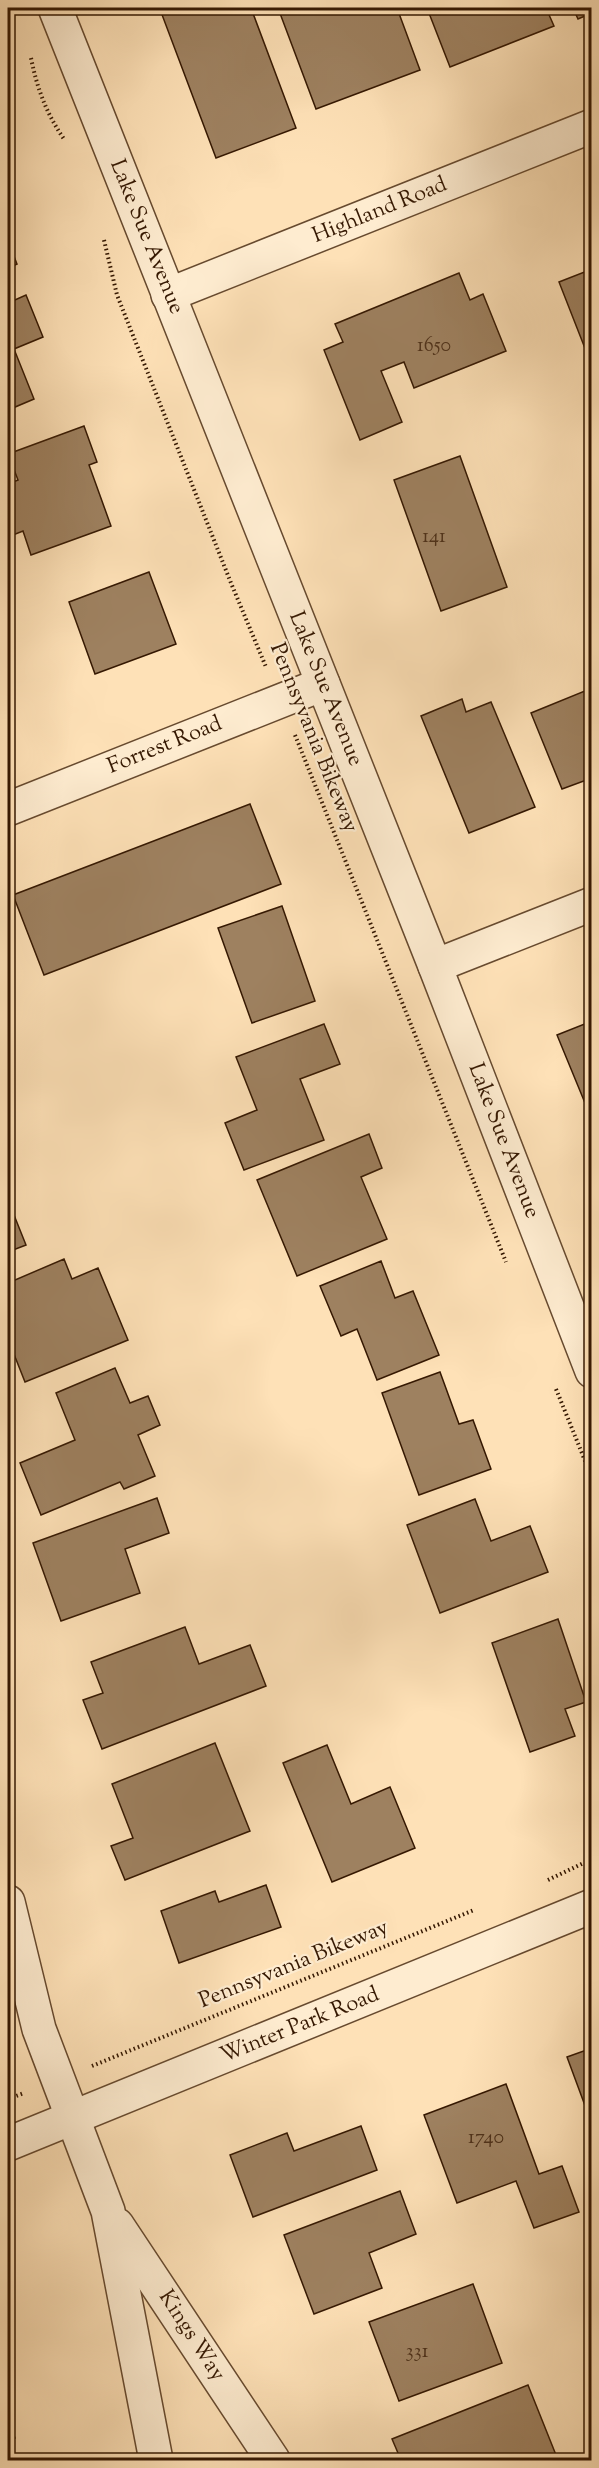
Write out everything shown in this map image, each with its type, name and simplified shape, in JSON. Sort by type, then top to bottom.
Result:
[{"type":"street","name":"Lake Sue Avenue","points":[[55,8],[435,966],[591,1371]]},
{"type":"street","name":"Highland Road","points":[[168,295],[591,126]]},
{"type":"street","name":"Forrest Road","points":[[8,809],[323,684]]},
{"type":"street","points":[[435,966],[591,904]]},
{"type":"street","name":"Kings Way","points":[[8,1902],[39,2029],[108,2211],[156,2460]]},
{"type":"street","name":"Winter Park Road","points":[[8,2144],[591,1906]]},
{"type":"street","name":"Kings Way","points":[[8,1975],[39,2029]]},
{"type":"street","name":"Kings Way","points":[[108,2211],[273,2460]]},
{"type":"path","points":[[30,51],[36,82],[49,117],[69,146]]},
{"type":"path","name":"Pennsyvania Bikeway","points":[[101,232],[117,295],[507,1266]]},
{"type":"path","points":[[555,1385],[591,1478]]},
{"type":"path","points":[[545,1882],[591,1859]]},
{"type":"path","name":"Pennsyvania Bikeway","points":[[8,2099],[479,1908]]},
{"type":"building","points":[[172,8],[251,8],[296,128],[216,158],[161,12]]},
{"type":"building","points":[[278,8],[397,8],[420,70],[316,109]]},
{"type":"building","points":[[427,8],[546,8],[554,26],[450,67]]},
{"type":"building","points":[[573,8],[592,8],[592,13],[578,19]]},
{"type":"building","points":[[8,241],[17,264],[8,268]]},
{"type":"building","points":[[592,269],[592,354],[588,356],[559,282]]},
{"type":"building","points":[[459,273],[470,300],[483,294],[506,351],[414,388],[404,362],[381,371],[402,422],[360,440],[324,350],[343,342],[335,324]]},
{"type":"building","points":[[26,295],[43,337],[14,349],[34,399],[8,410],[8,303]]},
{"type":"building","points":[[84,426],[97,462],[89,465],[111,526],[31,555],[23,531],[8,537],[8,484],[18,480],[8,454]]},
{"type":"building","points":[[460,456],[507,587],[441,611],[394,480]]},
{"type":"building","points":[[149,572],[176,644],[95,674],[69,602]]},
{"type":"building","points":[[592,688],[592,778],[562,789],[531,713]]},
{"type":"building","points":[[462,699],[466,712],[491,702],[535,807],[469,833],[421,716]]},
{"type":"building","points":[[250,804],[281,884],[44,975],[13,895]]},
{"type":"building","points":[[282,906],[315,1001],[252,1023],[218,928]]},
{"type":"building","points":[[592,1021],[592,1120],[557,1035]]},
{"type":"building","points":[[324,1024],[340,1064],[300,1079],[324,1140],[244,1170],[225,1123],[257,1110],[236,1057]]},
{"type":"building","points":[[369,1134],[382,1168],[361,1177],[387,1239],[297,1276],[257,1180]]},
{"type":"building","points":[[8,1200],[26,1245],[8,1252]]},
{"type":"building","points":[[64,1259],[72,1279],[98,1268],[128,1340],[25,1382],[8,1339],[8,1283]]},
{"type":"building","points":[[381,1261],[395,1298],[413,1291],[439,1355],[377,1380],[357,1329],[341,1336],[320,1286]]},
{"type":"building","points":[[115,1368],[130,1403],[148,1396],[160,1425],[138,1435],[155,1476],[124,1489],[120,1482],[41,1515],[20,1463],[75,1440],[56,1393]]},
{"type":"building","points":[[440,1372],[459,1424],[473,1420],[491,1469],[419,1495],[382,1393]]},
{"type":"building","points":[[157,1498],[169,1533],[125,1549],[140,1593],[61,1621],[33,1543]]},
{"type":"building","points":[[475,1499],[491,1541],[530,1526],[548,1572],[440,1613],[407,1525]]},
{"type":"building","points":[[558,1619],[586,1702],[565,1709],[575,1736],[530,1752],[492,1643]]},
{"type":"building","points":[[185,1627],[199,1664],[250,1645],[266,1686],[102,1749],[83,1700],[103,1693],[91,1662]]},
{"type":"building","points":[[215,1743],[250,1831],[125,1880],[111,1846],[133,1838],[112,1784]]},
{"type":"building","points":[[327,1745],[351,1804],[390,1787],[415,1848],[332,1882],[283,1763]]},
{"type":"building","points":[[266,1885],[281,1927],[179,1963],[161,1911],[215,1891],[219,1902]]},
{"type":"building","points":[[592,2048],[592,2109],[587,2111],[567,2057]]},
{"type":"building","points":[[506,2084],[539,2174],[562,2166],[579,2212],[534,2228],[516,2181],[457,2203],[424,2115]]},
{"type":"building","points":[[361,2126],[377,2170],[253,2217],[230,2155],[287,2133],[294,2151]]},
{"type":"building","points":[[400,2191],[416,2234],[369,2253],[382,2288],[314,2314],[284,2235]]},
{"type":"building","points":[[473,2284],[502,2363],[399,2401],[369,2322]]},
{"type":"building","points":[[528,2385],[558,2460],[401,2460],[392,2439]]},
{"type":"building","points":[[8,2420],[15,2438],[8,2440]]},
{"type":"building","points":[[26,2455],[28,2460],[11,2460]]}]
